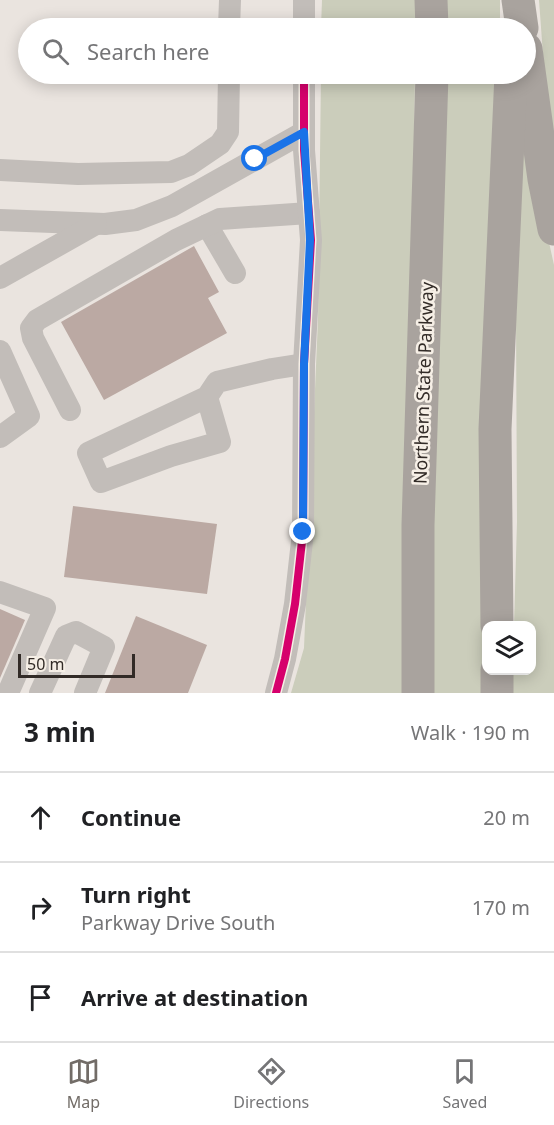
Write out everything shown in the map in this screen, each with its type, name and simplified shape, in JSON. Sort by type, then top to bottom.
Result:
[{"type":"highway","points":[[431,0],[432,18]]},
{"type":"highway","points":[[512,0],[512,18]]},
{"type":"highway","points":[[518,0],[521,18]]},
{"type":"highway","name":"Northern State Parkway","points":[[418,693],[418,525],[432,84]]},
{"type":"highway","points":[[497,621],[495,429],[511,84]]},
{"type":"highway","points":[[530,84],[554,229]]},
{"type":"highway","points":[[497,675],[497,693]]},
{"type":"street","points":[[229,18],[230,0]]},
{"type":"street","points":[[304,0],[304,18]]},
{"type":"street","points":[[0,170],[78,174],[171,172],[189,165],[220,144],[228,132],[229,84]]},
{"type":"street","points":[[276,693],[295,604],[303,532],[304,364],[310,240],[304,132],[304,84]]},
{"type":"street","points":[[0,220],[96,224],[136,220],[172,206],[304,132]]},
{"type":"street","points":[[70,410],[33,338],[31,328],[37,320],[176,240],[220,219],[309,213]]},
{"type":"street","points":[[0,278],[96,224]]},
{"type":"street","points":[[207,225],[235,273]]},
{"type":"street","points":[[0,351],[28,416],[0,437]]},
{"type":"street","points":[[207,397],[220,441],[101,482],[88,453],[207,397],[217,382],[304,364]]},
{"type":"street","points":[[0,592],[45,608],[8,693]]},
{"type":"street","points":[[40,693],[66,636],[76,632],[105,647],[86,693]]},
{"type":"green space","points":[[322,0],[416,0],[416,18],[321,18]]},
{"type":"green space","points":[[440,0],[500,0],[500,18],[441,18]]},
{"type":"green space","points":[[539,0],[554,0],[554,149],[547,109]]},
{"type":"green space","points":[[321,84],[415,84],[407,693],[291,693],[304,648],[318,319]]},
{"type":"green space","points":[[441,84],[499,84],[486,621],[482,621],[482,675],[487,675],[490,693],[427,693]]},
{"type":"green space","points":[[523,125],[554,265],[554,693],[513,693],[513,675],[536,675],[536,621],[514,621],[517,522],[516,318]]},
{"type":"building","points":[[194,246],[219,292],[208,298],[227,333],[104,400],[61,322]]},
{"type":"building","points":[[73,506],[217,524],[207,594],[64,577]]},
{"type":"building","points":[[0,609],[25,620],[0,678]]},
{"type":"building","points":[[136,616],[207,645],[188,693],[105,693]]},
{"type":"cycle path","points":[[276,693],[295,604],[303,532],[304,364],[311,240],[304,150],[304,84]]},
{"type":"route","points":[[255,159],[304,132],[310,240],[304,331],[303,532]]}]
